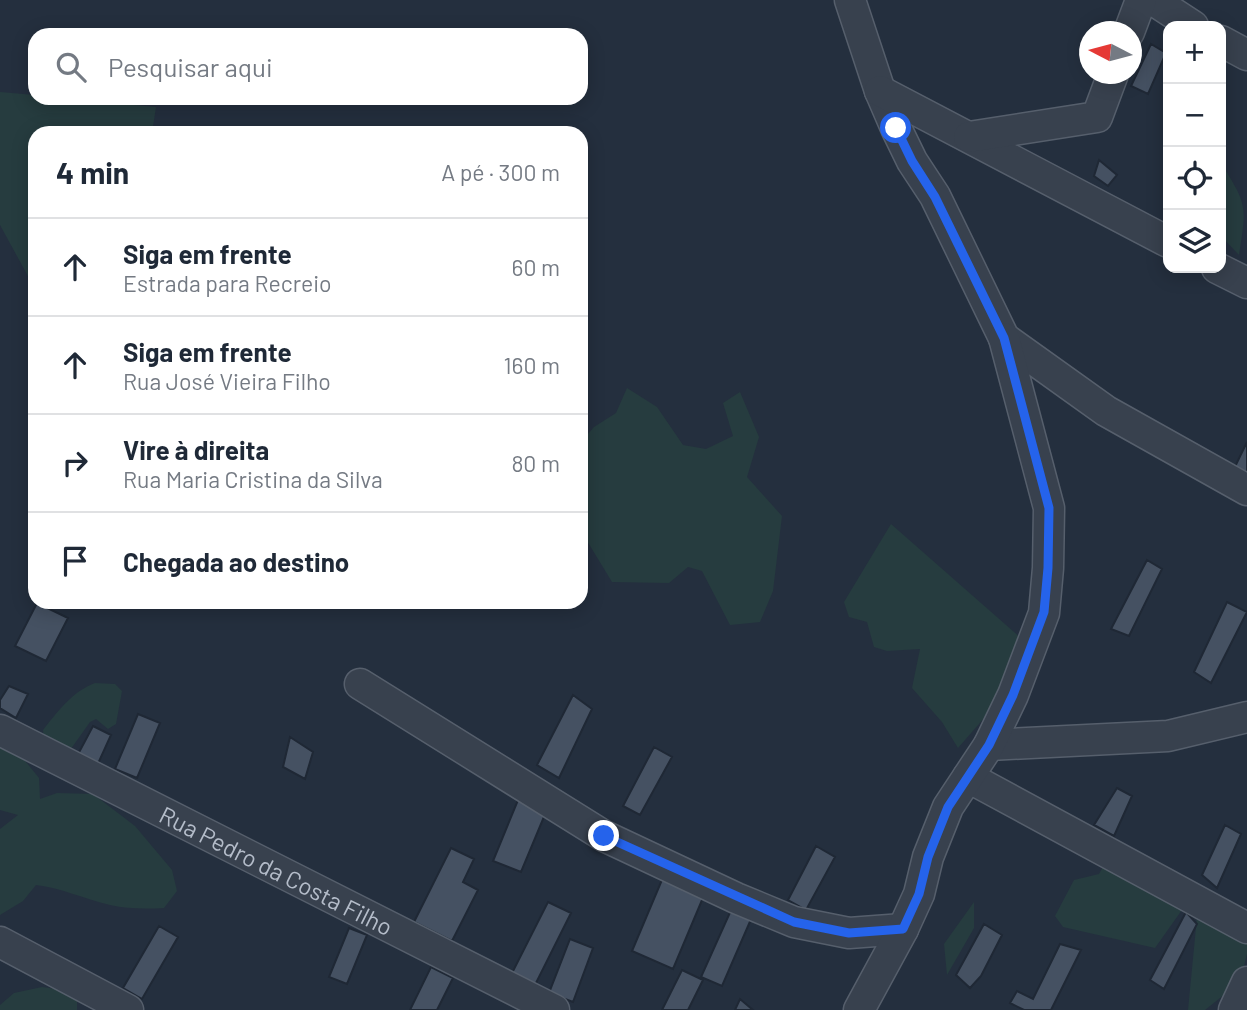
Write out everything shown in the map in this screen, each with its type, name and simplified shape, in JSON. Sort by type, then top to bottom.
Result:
[{"type":"street","points":[[850,0],[880,91],[912,161],[935,197],[1004,338],[1049,508],[1044,612],[1013,695],[989,745],[948,807],[928,857],[919,894],[859,1010]]},
{"type":"street","points":[[1133,21],[1141,0]]},
{"type":"street","points":[[1153,0],[1185,21]]},
{"type":"street","points":[[1226,44],[1247,55]]},
{"type":"street","points":[[969,137],[1097,117],[1109,84]]},
{"type":"street","points":[[880,91],[1163,239]]},
{"type":"street","points":[[1226,272],[1247,283]]},
{"type":"street","points":[[1004,338],[1106,411],[1247,490]]},
{"type":"street","points":[[360,684],[604,836],[736,898],[794,922],[849,933],[903,929]]},
{"type":"street","points":[[989,745],[1168,736],[1247,717]]},
{"type":"street","name":"Rua Pedro da Costa Filho","points":[[0,730],[554,1010]]},
{"type":"street","points":[[968,777],[1247,928]]},
{"type":"street","points":[[0,942],[115,1007]]},
{"type":"street","points":[[1234,1010],[1247,982]]},
{"type":"green space","points":[[0,92],[28,94],[28,105],[156,107],[153,126],[28,126],[28,276],[0,225]]},
{"type":"green space","points":[[1226,171],[1243,206],[1239,255],[1226,241]]},
{"type":"green space","points":[[627,388],[657,407],[683,445],[706,449],[733,436],[723,403],[740,392],[759,437],[747,477],[782,516],[773,591],[760,622],[730,625],[702,571],[688,567],[669,583],[612,582],[588,543],[588,434],[616,413]]},
{"type":"green space","points":[[891,524],[1023,640],[999,701],[958,748],[942,722],[912,688],[920,649],[887,651],[874,647],[867,622],[849,617],[844,602]]},
{"type":"green space","points":[[95,683],[115,684],[122,691],[116,724],[108,729],[96,719],[90,722],[68,753],[44,742],[43,730],[60,709],[79,691]]},
{"type":"green space","points":[[0,730],[39,778],[40,799],[57,793],[93,794],[135,826],[172,870],[177,891],[164,908],[137,908],[100,903],[36,885],[23,901],[0,915],[0,829],[18,815],[0,810]]},
{"type":"green space","points":[[1109,856],[1189,900],[1155,948],[1063,927],[1055,916],[1074,880],[1099,874]]},
{"type":"green space","points":[[974,902],[974,928],[947,975],[944,944]]},
{"type":"green space","points":[[1197,917],[1247,930],[1247,954],[1240,982],[1205,1010],[1188,1010]]},
{"type":"green space","points":[[42,987],[64,990],[77,999],[77,1010],[0,1010],[0,1005],[14,993]]},
{"type":"building","points":[[1151,44],[1163,51],[1163,60],[1148,94],[1131,86],[1142,84],[1142,63]]},
{"type":"building","points":[[1099,160],[1117,175],[1108,186],[1094,176]]},
{"type":"building","points":[[1247,442],[1247,484],[1230,477]]},
{"type":"building","points":[[1147,560],[1162,569],[1129,636],[1111,629]]},
{"type":"building","points":[[1227,602],[1247,612],[1211,683],[1194,672]]},
{"type":"building","points":[[34,609],[49,609],[68,618],[46,661],[15,646]]},
{"type":"building","points":[[9,686],[28,694],[16,718],[0,708],[0,700]]},
{"type":"building","points":[[573,695],[592,709],[559,778],[537,765]]},
{"type":"building","points":[[138,714],[160,723],[137,778],[115,769]]},
{"type":"building","points":[[93,726],[111,735],[96,768],[76,758]]},
{"type":"building","points":[[290,737],[313,752],[305,779],[283,767]]},
{"type":"building","points":[[654,747],[672,757],[640,815],[623,806]]},
{"type":"building","points":[[1117,788],[1132,796],[1114,836],[1094,825]]},
{"type":"building","points":[[518,800],[546,812],[521,872],[493,861]]},
{"type":"building","points":[[1225,825],[1241,834],[1217,888],[1202,875]]},
{"type":"building","points":[[816,846],[835,857],[806,910],[788,900]]},
{"type":"building","points":[[451,848],[474,859],[463,882],[478,890],[452,941],[414,922]]},
{"type":"building","points":[[664,875],[705,893],[673,969],[632,951]]},
{"type":"building","points":[[548,902],[571,913],[535,985],[512,973]]},
{"type":"building","points":[[732,908],[752,917],[722,986],[701,977]]},
{"type":"building","points":[[1186,912],[1197,924],[1164,989],[1150,980]]},
{"type":"building","points":[[984,924],[1002,935],[981,976],[970,988],[956,975]]},
{"type":"building","points":[[159,926],[178,937],[142,999],[123,988]]},
{"type":"building","points":[[349,928],[367,935],[347,984],[329,977]]},
{"type":"building","points":[[570,939],[593,948],[573,1002],[549,993]]},
{"type":"building","points":[[1060,944],[1081,950],[1051,1010],[1024,1010],[1010,1003],[1017,991],[1033,999]]},
{"type":"building","points":[[431,967],[453,978],[437,1010],[410,1010]]},
{"type":"building","points":[[682,970],[703,980],[688,1010],[662,1010]]},
{"type":"building","points":[[740,999],[753,1010],[735,1010]]},
{"type":"route","points":[[604,836],[794,922],[849,933],[903,929],[919,894],[928,857],[948,807],[989,745],[1013,695],[1044,612],[1049,508],[1004,338],[935,197],[912,161],[896,128]]}]
